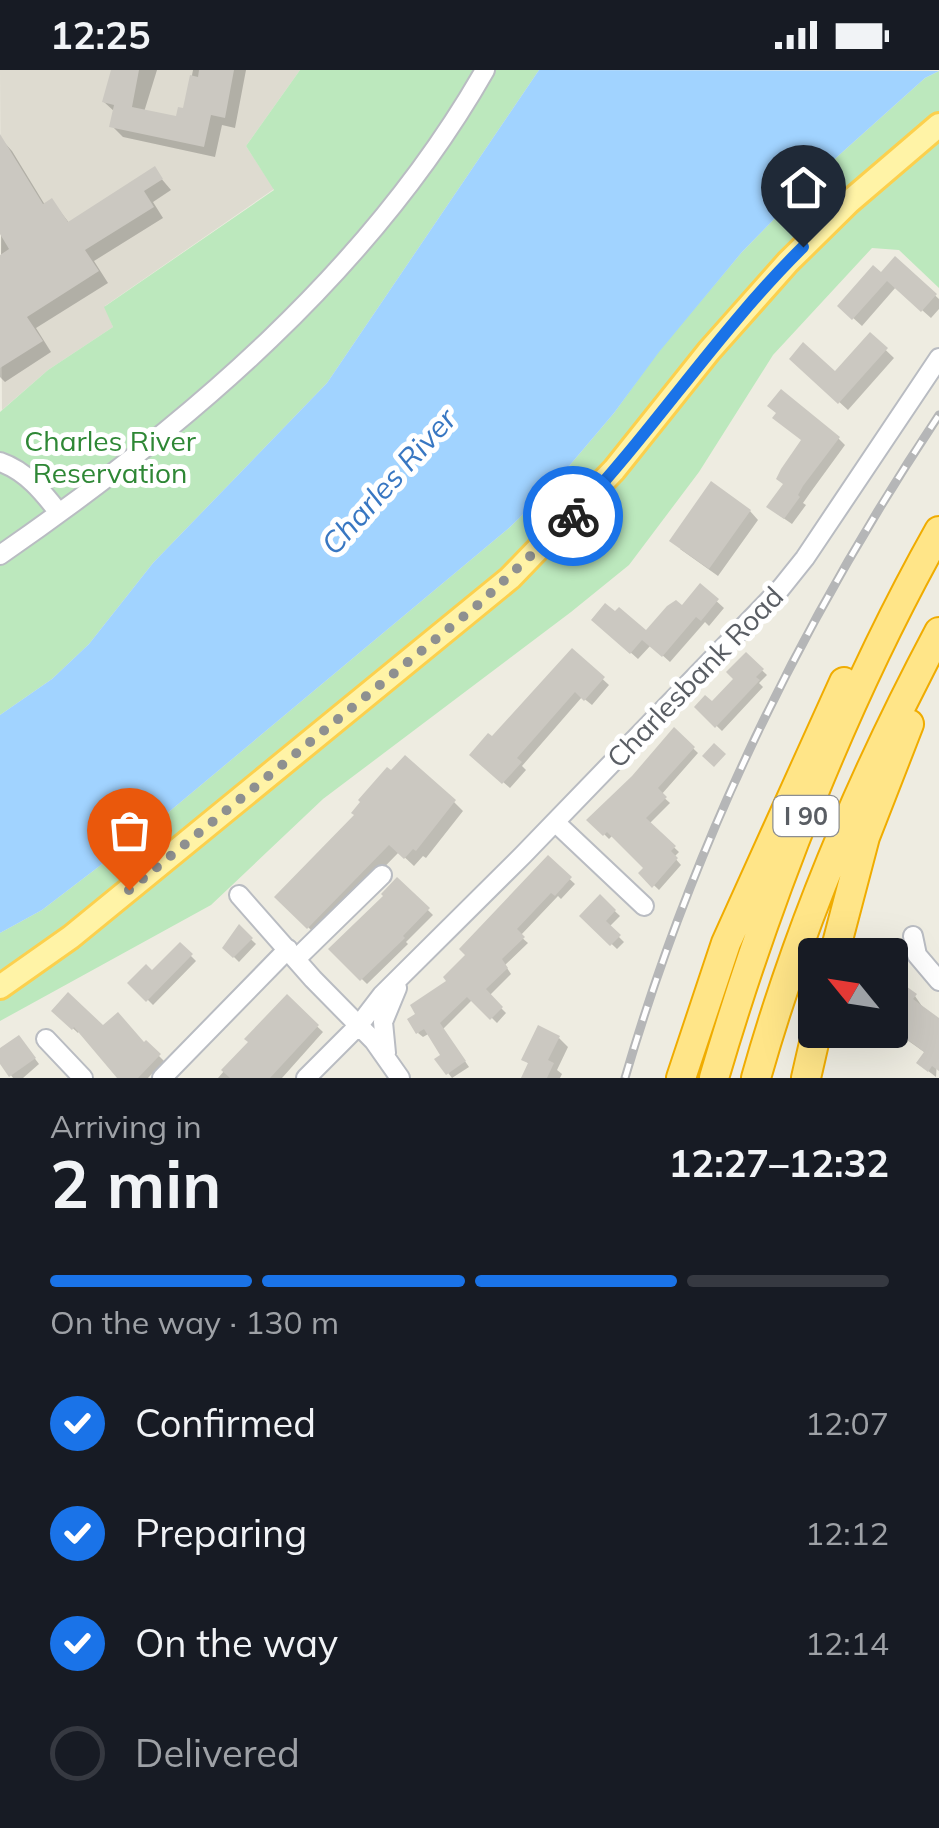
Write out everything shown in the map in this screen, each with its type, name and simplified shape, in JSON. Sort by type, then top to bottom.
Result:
[{"type":"highway","name":"I 90","points":[[714,1078],[796,839],[849,715],[939,531]]},
{"type":"highway","points":[[681,1078],[726,944],[815,742],[855,658],[921,563]]},
{"type":"highway","name":"I 90","points":[[756,1078],[789,972],[842,830],[884,738],[939,635]]},
{"type":"highway","points":[[838,938],[865,837],[939,635]]},
{"type":"highway","points":[[806,1078],[812,1048]]},
{"type":"main road","points":[[0,988],[71,938],[510,578],[614,470],[788,262],[849,202],[939,125]]},
{"type":"street","points":[[0,555],[184,413],[332,277],[429,156],[485,70]]},
{"type":"street","name":"Charlesbank Road","points":[[306,1078],[359,1026],[371,1006],[556,822],[788,580],[939,358]]},
{"type":"street","points":[[0,462],[23,474],[59,513]]},
{"type":"street","points":[[556,822],[644,906]]},
{"type":"street","points":[[162,1078],[382,875]]},
{"type":"street","points":[[240,895],[395,1070]]},
{"type":"street","points":[[912,936],[918,956],[939,981]]},
{"type":"street","name":"Charlesbank Road","points":[[395,1070],[383,1037],[385,1015],[394,992],[413,966]]},
{"type":"street","points":[[46,1039],[84,1078]]},
{"type":"shaded area","points":[[0,70],[300,70],[246,146],[274,189],[105,306],[113,327],[48,370],[2,410]]},
{"type":"green space","name":"Charles River Reservation","points":[[300,70],[539,70],[327,383],[153,563],[89,644],[52,679],[0,715],[0,412],[48,370],[113,327],[104,307],[274,190],[246,146]]},
{"type":"green space","points":[[939,71],[939,288],[899,250],[872,248],[773,355],[699,472],[629,565],[323,799],[211,905],[0,1021],[0,933],[42,910],[152,826],[509,528],[553,485],[614,413],[658,352],[742,252],[818,174],[925,78]]},
{"type":"water","name":"Charles River","points":[[539,70],[939,71],[925,78],[818,174],[742,252],[614,413],[553,485],[509,528],[152,826],[42,910],[0,933],[0,715],[52,679],[89,644],[153,563],[327,383]]},
{"type":"building","points":[[111,70],[139,70],[132,107],[176,116],[178,107],[183,108],[190,75],[198,77],[199,70],[234,70],[225,118],[211,115],[204,147],[109,127],[114,105],[102,102]]},
{"type":"building","points":[[0,134],[43,204],[52,198],[68,222],[155,166],[163,179],[144,191],[154,207],[85,250],[99,271],[27,317],[43,341],[0,368],[0,255],[9,249],[0,234]]},
{"type":"building","points":[[895,256],[937,294],[921,312],[887,281],[852,320],[837,306],[873,265],[881,272]]},
{"type":"building","points":[[870,332],[888,348],[838,404],[789,359],[803,342],[835,371]]},
{"type":"building","points":[[781,389],[840,437],[784,519],[766,507],[783,484],[776,479],[801,440],[772,418],[776,413],[767,406]]},
{"type":"building","points":[[711,481],[751,510],[709,569],[669,541]]},
{"type":"building","points":[[700,583],[719,599],[701,621],[696,617],[662,657],[642,640],[630,654],[591,620],[605,603],[615,611],[619,607],[646,630],[667,606],[676,600],[682,605]]},
{"type":"building","points":[[572,648],[605,677],[584,701],[575,692],[517,758],[522,762],[502,784],[469,755],[488,733],[492,736]]},
{"type":"building","points":[[746,652],[764,669],[756,677],[760,680],[715,728],[694,707],[705,695],[712,701],[733,679],[726,672]]},
{"type":"building","points":[[674,727],[695,747],[658,788],[667,797],[646,818],[676,846],[671,851],[678,858],[652,888],[638,873],[643,868],[607,832],[603,836],[586,820],[632,776]]},
{"type":"building","points":[[714,743],[726,754],[714,767],[702,756]]},
{"type":"building","points":[[405,755],[456,800],[416,851],[413,849],[404,859],[389,845],[307,929],[274,897],[354,815],[351,813],[358,800],[387,767],[391,770]]},
{"type":"building","points":[[548,855],[572,877],[517,929],[525,937],[502,959],[508,968],[486,989],[503,1007],[490,1020],[467,997],[440,1023],[466,1061],[446,1075],[434,1059],[440,1055],[424,1029],[416,1034],[407,1019],[415,1014],[410,1005],[446,981],[443,977],[465,955],[459,949]]},
{"type":"building","points":[[397,877],[430,908],[360,981],[328,949],[383,896]]},
{"type":"building","points":[[600,894],[616,910],[606,921],[621,935],[610,946],[579,916]]},
{"type":"building","points":[[239,924],[253,938],[233,958],[222,948]]},
{"type":"building","points":[[180,942],[193,954],[146,1002],[127,983],[146,964],[152,970]]},
{"type":"building","points":[[908,988],[917,994],[913,999],[939,1018],[939,1071],[932,1066],[928,1072],[916,1063],[924,1052],[908,1040]]},
{"type":"building","points":[[68,992],[103,1025],[118,1012],[144,1042],[161,1054],[138,1078],[117,1078],[74,1027],[72,1030],[51,1011]]},
{"type":"building","points":[[287,994],[319,1025],[270,1078],[230,1078],[221,1070]]},
{"type":"building","points":[[538,1025],[560,1036],[548,1060],[554,1063],[547,1078],[521,1078],[528,1063],[521,1060]]},
{"type":"building","points":[[19,1035],[36,1058],[9,1077],[0,1064],[0,1048]]},
{"type":"railway","points":[[625,1078],[684,904],[757,734],[842,571],[939,415]]},
{"type":"way so far","points":[[129,890],[480,603],[573,516]]},
{"type":"route","points":[[573,516],[735,321],[803,247]]}]
